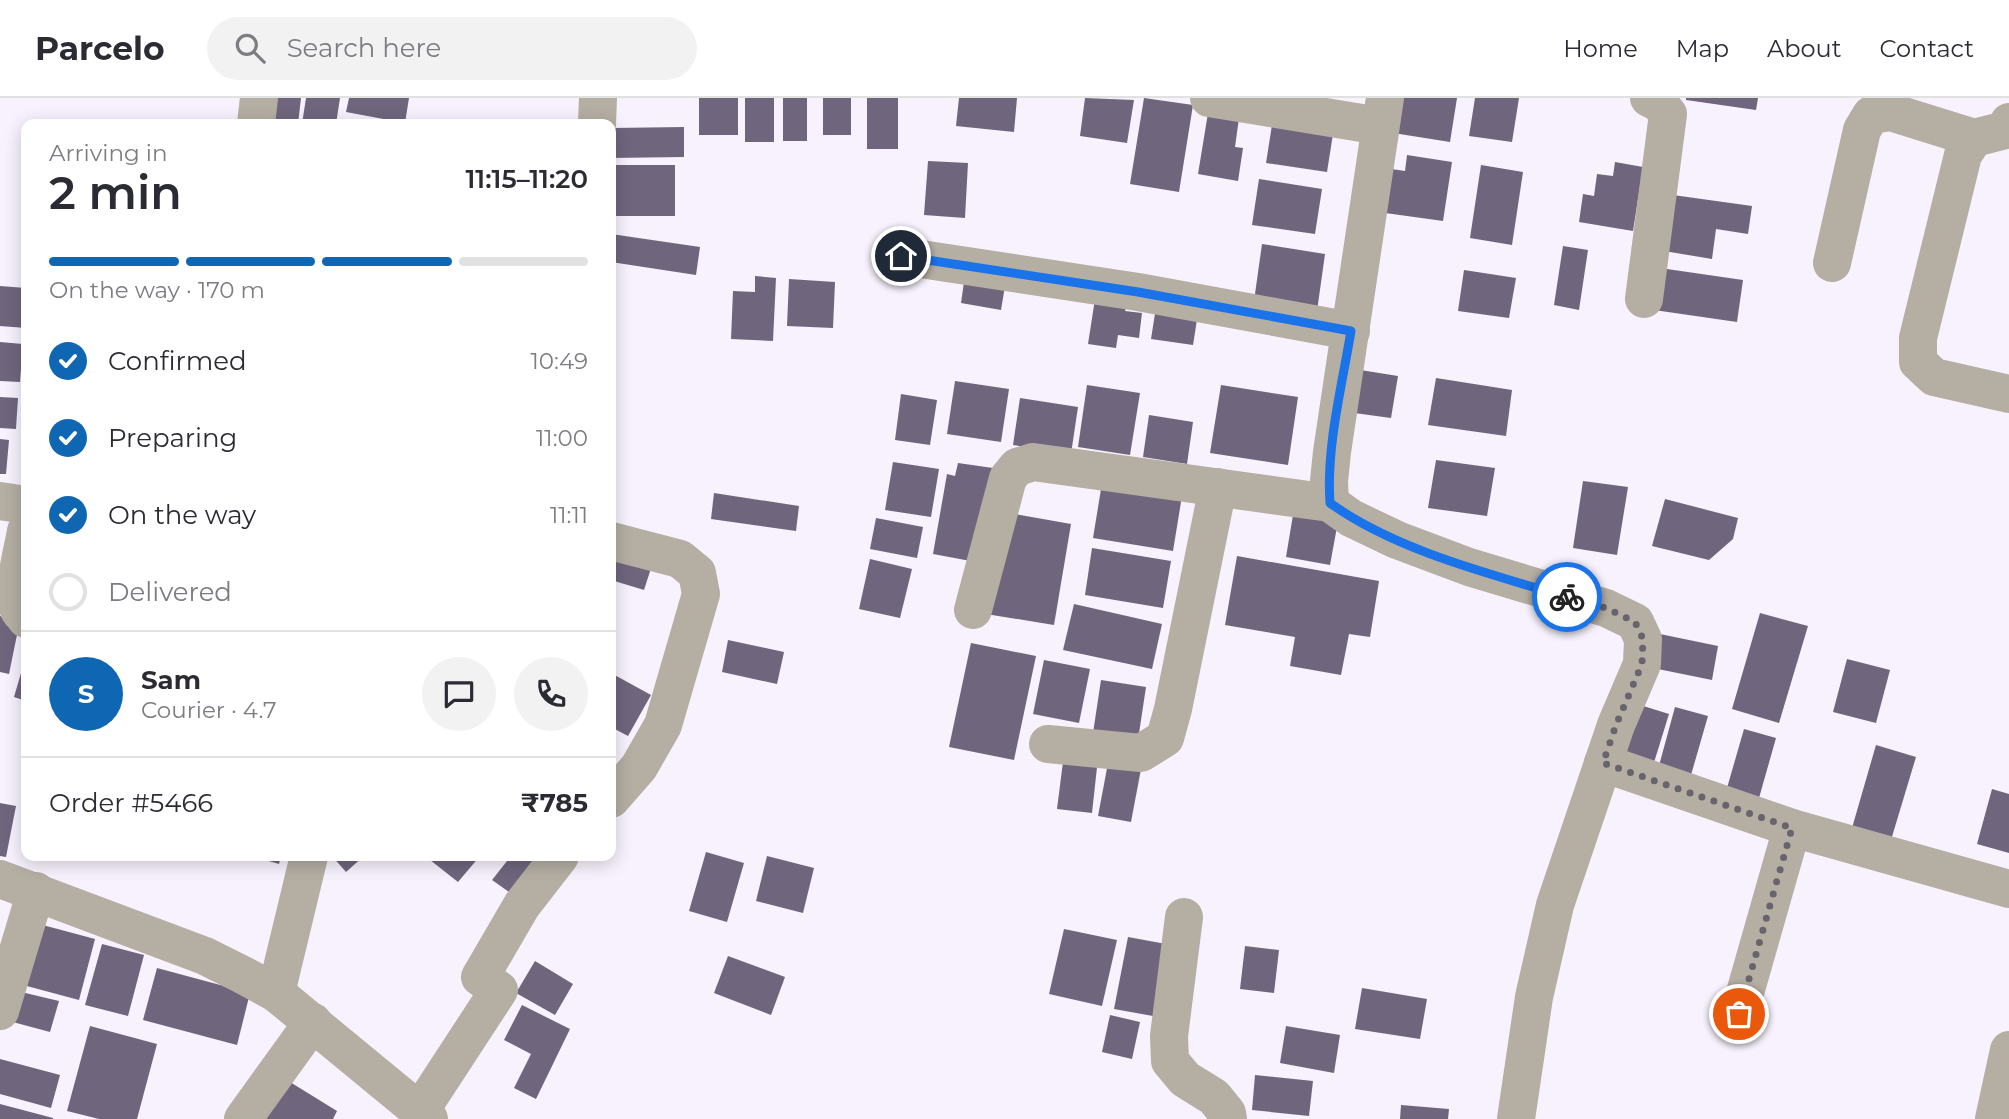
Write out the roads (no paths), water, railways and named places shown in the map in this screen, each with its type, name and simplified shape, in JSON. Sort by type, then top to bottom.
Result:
[{"type":"street","points":[[257,119],[259,98]]},
{"type":"street","points":[[597,119],[598,98]]},
{"type":"street","points":[[1209,98],[1382,112],[1332,452],[1330,503]]},
{"type":"street","points":[[1644,299],[1668,114],[1659,103],[1649,98]]},
{"type":"street","points":[[1832,263],[1862,130],[1871,115],[1891,111],[1974,138],[2007,130],[2009,122]]},
{"type":"street","points":[[1974,138],[1963,155],[1918,338],[1918,362],[1934,377],[2009,394]]},
{"type":"street","points":[[901,256],[1138,292],[1351,331]]},
{"type":"street","points":[[973,610],[1007,478],[1017,467],[1033,462],[1330,503],[1351,518],[1469,568],[1606,608],[1635,622],[1643,639],[1642,664],[1616,725],[1555,905],[1534,997],[1516,1119]]},
{"type":"street","points":[[1048,744],[1141,753],[1165,738],[1218,487]]},
{"type":"street","points":[[0,501],[21,504]]},
{"type":"street","points":[[616,542],[680,559],[697,573],[701,594],[663,724],[639,767],[616,793]]},
{"type":"street","points":[[21,561],[16,591],[16,601],[21,613]]},
{"type":"street","points":[[1603,763],[1792,828],[2009,889]]},
{"type":"street","points":[[1739,1014],[1792,828]]},
{"type":"street","points":[[276,993],[308,861]]},
{"type":"street","points":[[0,879],[205,956],[276,993],[424,1115],[499,990],[480,977],[522,905],[555,861]]},
{"type":"street","points":[[0,1011],[36,891]]},
{"type":"street","points":[[1184,917],[1169,1037],[1170,1061],[1185,1079],[1214,1097],[1227,1113],[1228,1119]]},
{"type":"street","points":[[243,1119],[313,1022]]},
{"type":"street","points":[[1994,1119],[2009,1050]]}]
